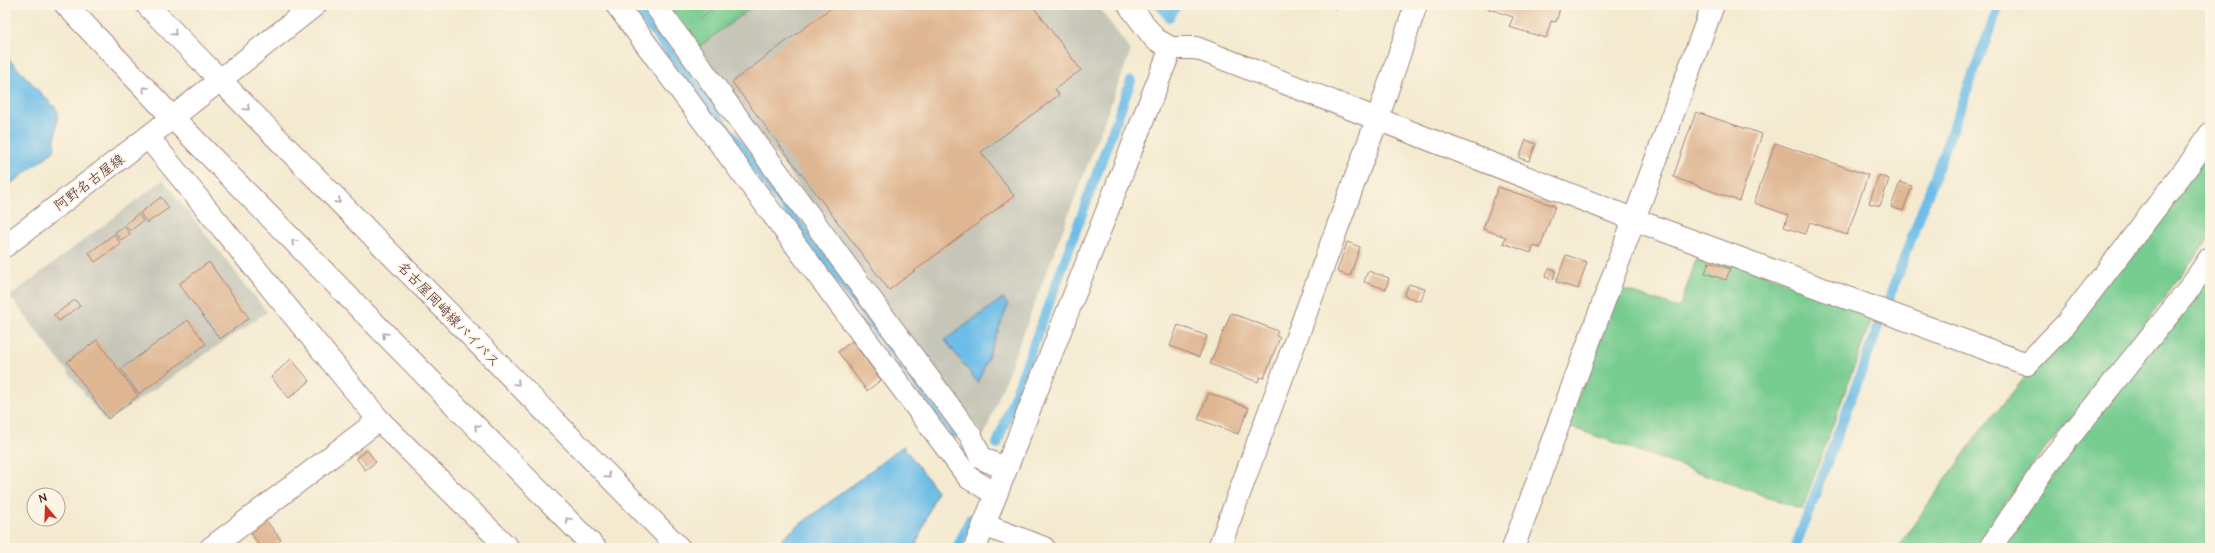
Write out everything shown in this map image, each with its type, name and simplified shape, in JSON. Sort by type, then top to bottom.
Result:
[{"type":"street","points":[[66,5],[172,117],[595,548]]},
{"type":"street","points":[[147,5],[220,80]]},
{"type":"street","name":"阿野名古屋線","points":[[5,246],[148,137],[315,5]]},
{"type":"street","points":[[618,5],[969,478],[996,494]]},
{"type":"street","points":[[655,5],[971,436],[981,458],[1006,469]]},
{"type":"street","points":[[1129,5],[1155,39],[1171,48],[1196,48],[1635,220],[2027,364],[2066,324],[2191,162],[2210,134]]},
{"type":"street","points":[[1219,548],[1377,120],[1416,5]]},
{"type":"street","points":[[1513,548],[1714,5]]},
{"type":"street","points":[[975,548],[1171,48]]},
{"type":"street","name":"名古屋岡崎線バイパス","points":[[220,80],[679,548]]},
{"type":"street","points":[[148,137],[379,420],[508,548]]},
{"type":"street","points":[[1990,548],[2045,467],[2186,293],[2210,258]]},
{"type":"street","points":[[211,548],[379,420]]},
{"type":"street","points":[[984,525],[1044,548]]},
{"type":"shaded area","points":[[755,5],[1097,5],[1131,51],[984,436],[697,48]]},
{"type":"shaded area","points":[[163,180],[267,312],[106,422],[10,296]]},
{"type":"green space","points":[[665,5],[755,5],[697,48]]},
{"type":"green space","points":[[2210,148],[2210,237],[2118,360],[2035,461],[1974,548],[1897,548],[1979,433],[2194,172]]},
{"type":"green space","points":[[1700,249],[1873,315],[1802,509],[1568,426],[1618,288],[1679,308]]},
{"type":"green space","points":[[2210,273],[2210,548],[2003,548],[2058,468]]},
{"type":"water","points":[[5,55],[58,111],[54,151],[5,188]]},
{"type":"water","points":[[1003,298],[1008,305],[978,383],[945,340]]},
{"type":"water","points":[[903,446],[937,491],[915,548],[791,548],[781,539]]},
{"type":"building","points":[[835,5],[1032,5],[1081,70],[1055,89],[1059,95],[981,152],[1014,196],[889,290],[732,82]]},
{"type":"building","points":[[1327,5],[1338,5],[1337,9]]},
{"type":"building","points":[[1477,5],[1561,5],[1556,22],[1551,21],[1546,38],[1509,27],[1513,17]]},
{"type":"building","points":[[1696,112],[1762,134],[1739,201],[1673,177]]},
{"type":"building","points":[[1526,140],[1536,144],[1529,161],[1519,158]]},
{"type":"building","points":[[1775,143],[1868,175],[1847,235],[1810,222],[1805,234],[1784,227],[1788,215],[1754,203]]},
{"type":"building","points":[[1879,175],[1889,179],[1880,206],[1869,203]]},
{"type":"building","points":[[1900,182],[1912,186],[1903,211],[1891,207]]},
{"type":"building","points":[[1498,187],[1555,206],[1540,248],[1533,246],[1531,253],[1503,243],[1506,237],[1483,229]]},
{"type":"building","points":[[161,197],[169,208],[147,223],[140,213]]},
{"type":"building","points":[[138,214],[143,221],[130,231],[125,224]]},
{"type":"building","points":[[124,226],[130,234],[121,240],[115,232]]},
{"type":"building","points":[[114,234],[121,244],[95,262],[89,253]]},
{"type":"building","points":[[1347,242],[1360,247],[1350,276],[1337,272]]},
{"type":"building","points":[[1566,255],[1587,262],[1578,289],[1556,282]]},
{"type":"building","points":[[209,262],[249,318],[220,339],[179,284]]},
{"type":"building","points":[[1709,262],[1730,269],[1726,280],[1705,273]]},
{"type":"building","points":[[1549,268],[1556,270],[1553,280],[1545,277]]},
{"type":"building","points":[[1368,271],[1389,278],[1386,289],[1364,282]]},
{"type":"building","points":[[1409,284],[1425,289],[1421,301],[1404,296]]},
{"type":"building","points":[[75,300],[80,306],[59,321],[54,315]]},
{"type":"building","points":[[1231,313],[1278,331],[1276,336],[1280,337],[1264,378],[1260,377],[1258,382],[1210,364]]},
{"type":"building","points":[[188,320],[206,344],[139,394],[121,369]]},
{"type":"building","points":[[1178,325],[1207,336],[1199,357],[1170,346]]},
{"type":"building","points":[[97,340],[138,396],[108,419],[67,362]]},
{"type":"building","points":[[852,341],[881,380],[867,391],[838,352]]},
{"type":"building","points":[[291,359],[310,381],[289,398],[271,377]]},
{"type":"building","points":[[1209,393],[1249,408],[1238,434],[1198,419]]},
{"type":"building","points":[[367,450],[376,462],[365,470],[356,458]]},
{"type":"building","points":[[266,520],[281,540],[270,548],[261,548],[250,532]]},
{"type":"waterway","points":[[634,5],[955,434]]},
{"type":"waterway","points":[[1160,5],[1169,17],[1177,5]]},
{"type":"waterway","points":[[1887,304],[1999,5]]},
{"type":"waterway","points":[[997,444],[1131,81]]},
{"type":"waterway","points":[[1795,548],[1878,327]]},
{"type":"waterway","points":[[957,548],[970,519]]}]
